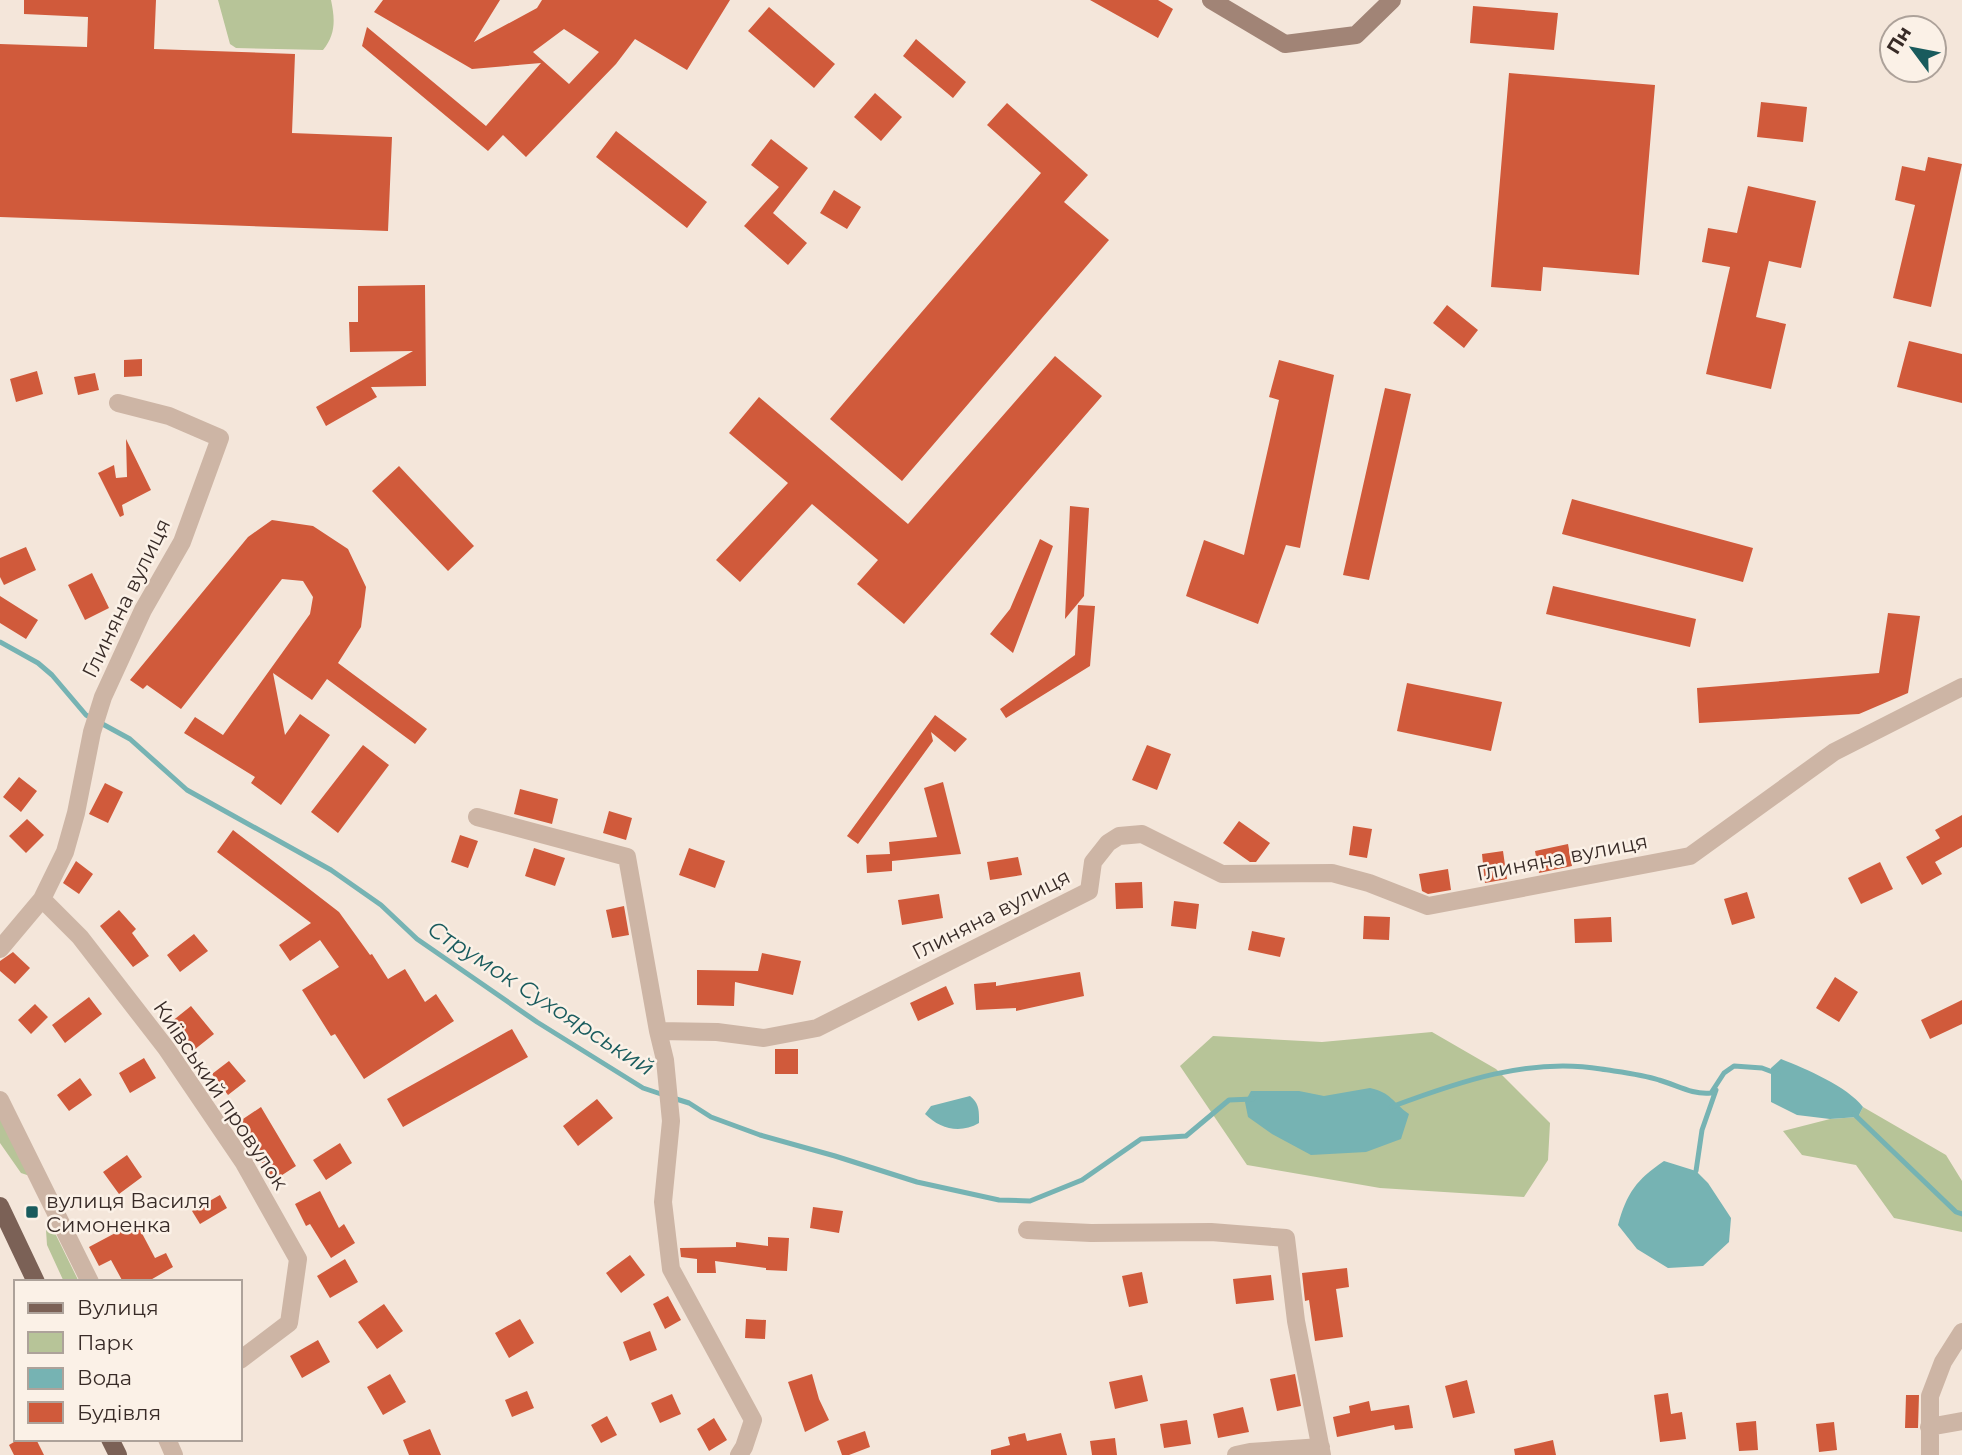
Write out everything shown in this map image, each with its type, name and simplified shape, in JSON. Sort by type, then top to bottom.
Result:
[{"type":"main road","points":[[0,1206],[35,1280]]},
{"type":"street","points":[[1211,0],[1285,44],[1356,35],[1392,0]]},
{"type":"street","name":"Глиняна вулиця","points":[[0,949],[42,899],[65,852],[99,709],[143,610],[182,542],[220,438],[169,416],[118,402]]},
{"type":"street","name":"Глиняна вулиця","points":[[658,1031],[718,1032],[764,1038],[817,1028],[1089,891],[1093,862],[1108,843],[1119,836],[1142,834],[1222,874],[1332,873],[1369,883],[1428,906],[1690,856],[1834,752],[1962,687]]},
{"type":"street","points":[[477,817],[626,858],[667,1082],[671,1121],[663,1202],[671,1269],[753,1420],[739,1455]]},
{"type":"street","name":"Київський провулок","points":[[42,899],[80,937],[166,1048],[244,1163],[298,1259],[289,1323],[242,1358]]},
{"type":"street","points":[[0,1100],[89,1280]]},
{"type":"street","points":[[1027,1230],[1091,1233],[1211,1232],[1286,1238],[1296,1321],[1322,1451],[1236,1455]]},
{"type":"street","points":[[1930,1455],[1930,1396],[1943,1362],[1962,1332]]},
{"type":"street","points":[[1929,1427],[1962,1421]]},
{"type":"green space","points":[[218,0],[331,0],[334,20],[332,32],[323,50],[236,48],[230,44]]},
{"type":"green space","points":[[1432,1032],[1496,1069],[1550,1123],[1548,1160],[1524,1197],[1380,1188],[1247,1165],[1180,1066],[1213,1036],[1322,1042]]},
{"type":"green space","points":[[1863,1107],[1946,1155],[1962,1181],[1962,1232],[1894,1218],[1856,1165],[1802,1155],[1783,1131],[1830,1119],[1858,1117]]},
{"type":"green space","points":[[0,1113],[28,1170],[27,1175],[21,1173],[0,1143]]},
{"type":"green space","points":[[46,1230],[54,1231],[78,1280],[63,1280],[47,1245]]},
{"type":"water","points":[[1781,1059],[1847,1092],[1863,1107],[1858,1117],[1830,1119],[1797,1115],[1771,1102],[1771,1068]]},
{"type":"water","points":[[1370,1088],[1388,1095],[1409,1114],[1401,1139],[1366,1152],[1311,1155],[1272,1134],[1248,1117],[1245,1102],[1251,1091],[1299,1091],[1324,1096]]},
{"type":"water","points":[[970,1096],[976,1102],[979,1112],[979,1123],[972,1126],[950,1128],[925,1114],[931,1106]]},
{"type":"water","points":[[1664,1161],[1696,1171],[1708,1183],[1731,1218],[1729,1242],[1703,1266],[1668,1268],[1637,1249],[1618,1225],[1634,1188]]},
{"type":"building","points":[[24,0],[156,0],[154,49],[295,54],[292,133],[392,137],[388,231],[0,217],[0,44],[87,47],[88,17],[24,14]]},
{"type":"building","points":[[383,0],[500,0],[474,42],[537,8],[542,0],[730,0],[687,70],[635,39],[616,64],[526,157],[503,135],[488,151],[362,46],[367,27],[486,126],[541,63],[472,69],[374,12]],"holes":[[[564,29],[599,52],[569,84],[533,52]]]},
{"type":"building","points":[[1090,0],[1158,0],[1173,9],[1158,38]]},
{"type":"building","points":[[1473,6],[1558,13],[1554,50],[1470,43]]},
{"type":"building","points":[[769,7],[835,64],[814,88],[748,31]]},
{"type":"building","points":[[916,39],[966,82],[953,98],[903,56]]},
{"type":"building","points":[[1509,73],[1655,85],[1639,275],[1543,267],[1541,291],[1491,287]]},
{"type":"building","points":[[875,93],[902,117],[881,141],[854,117]]},
{"type":"building","points":[[1761,102],[1807,107],[1803,142],[1757,137]]},
{"type":"building","points":[[1007,103],[1088,175],[1064,202],[1109,240],[902,481],[830,419],[1041,173],[987,125]]},
{"type":"building","points":[[616,131],[707,202],[687,228],[596,157]]},
{"type":"building","points":[[771,139],[808,168],[773,213],[807,243],[788,265],[744,226],[779,187],[751,165]]},
{"type":"building","points":[[1928,157],[1962,164],[1931,307],[1893,298],[1915,205],[1895,200],[1902,166],[1925,171]]},
{"type":"building","points":[[1748,186],[1816,201],[1801,268],[1769,261],[1756,317],[1786,324],[1771,389],[1706,374],[1730,267],[1702,262],[1708,228],[1737,233]]},
{"type":"building","points":[[834,190],[861,207],[847,229],[820,213]]},
{"type":"building","points":[[425,285],[426,386],[371,387],[377,397],[326,426],[316,407],[413,351],[350,352],[349,322],[358,322],[358,286]]},
{"type":"building","points":[[1447,305],[1478,330],[1464,348],[1433,323]]},
{"type":"building","points":[[1909,341],[1962,354],[1962,403],[1897,387]]},
{"type":"building","points":[[1055,356],[1102,396],[904,624],[857,584],[878,560],[812,504],[740,582],[716,560],[788,483],[729,433],[759,397],[908,524]]},
{"type":"building","points":[[142,359],[142,376],[124,377],[124,360]]},
{"type":"building","points":[[1279,360],[1334,375],[1300,548],[1286,545],[1258,624],[1186,596],[1204,540],[1244,555],[1279,400],[1269,397]]},
{"type":"building","points":[[37,371],[43,394],[16,402],[10,379]]},
{"type":"building","points":[[95,373],[99,390],[78,395],[74,377]]},
{"type":"building","points":[[1385,388],[1411,394],[1369,580],[1343,575]]},
{"type":"building","points":[[126,439],[151,490],[122,505],[124,515],[120,517],[98,473],[114,465],[116,478],[127,477]]},
{"type":"building","points":[[399,466],[474,546],[448,571],[372,491]]},
{"type":"building","points":[[1572,499],[1753,548],[1743,582],[1562,534]]},
{"type":"building","points":[[1070,506],[1089,508],[1084,596],[1065,619]]},
{"type":"building","points":[[272,520],[313,526],[348,549],[366,587],[361,627],[338,663],[427,729],[415,744],[327,679],[312,700],[273,673],[285,735],[300,714],[330,735],[281,805],[251,783],[255,777],[184,733],[195,717],[223,735],[310,614],[313,597],[303,581],[282,579],[181,709],[147,685],[143,689],[130,680],[248,537]]},
{"type":"building","points":[[1040,539],[1053,546],[1013,653],[990,634],[1010,609]]},
{"type":"building","points":[[26,547],[36,570],[4,585],[0,577],[0,558]]},
{"type":"building","points":[[92,573],[109,608],[85,620],[68,585]]},
{"type":"building","points":[[1553,586],[1696,619],[1690,647],[1546,614]]},
{"type":"building","points":[[0,596],[38,620],[26,639],[0,623]]},
{"type":"building","points":[[1078,605],[1095,606],[1090,666],[1006,718],[1000,709],[1075,655]]},
{"type":"building","points":[[1888,613],[1920,616],[1908,693],[1859,714],[1699,723],[1697,688],[1879,673]]},
{"type":"building","points":[[1407,683],[1502,702],[1491,751],[1397,731]]},
{"type":"building","points":[[935,715],[967,739],[955,752],[931,732],[933,741],[858,844],[847,836]]},
{"type":"building","points":[[363,745],[389,765],[338,833],[311,812]]},
{"type":"building","points":[[1147,745],[1171,754],[1157,790],[1132,780]]},
{"type":"building","points":[[19,777],[37,791],[21,812],[3,797]]},
{"type":"building","points":[[943,782],[961,854],[892,861],[892,871],[867,873],[866,855],[890,854],[889,842],[937,837],[924,788]]},
{"type":"building","points":[[105,783],[123,792],[108,823],[89,814]]},
{"type":"building","points":[[520,789],[558,799],[552,824],[514,814]]},
{"type":"building","points":[[609,811],[632,818],[626,840],[603,833]]},
{"type":"building","points":[[1962,815],[1962,847],[1935,862],[1942,874],[1922,885],[1906,857],[1940,838],[1935,830]]},
{"type":"building","points":[[27,819],[44,835],[26,853],[9,836]]},
{"type":"building","points":[[1239,821],[1270,843],[1256,862],[1250,862],[1223,843]]},
{"type":"building","points":[[1353,826],[1372,829],[1367,858],[1349,855]]},
{"type":"building","points":[[233,830],[339,912],[388,979],[405,969],[425,1002],[436,994],[454,1021],[364,1079],[335,1034],[331,1036],[302,990],[339,967],[320,940],[290,961],[279,945],[311,923],[217,852]]},
{"type":"building","points":[[460,835],[478,841],[468,868],[451,862]]},
{"type":"building","points":[[1568,844],[1572,866],[1539,873],[1535,851]]},
{"type":"building","points":[[534,848],[565,858],[555,886],[525,876]]},
{"type":"building","points":[[689,848],[725,861],[715,888],[679,875]]},
{"type":"building","points":[[1503,851],[1507,879],[1485,883],[1482,854]]},
{"type":"building","points":[[1018,857],[1022,875],[990,880],[987,862]]},
{"type":"building","points":[[76,861],[93,874],[79,894],[63,883]]},
{"type":"building","points":[[1880,862],[1893,889],[1861,904],[1848,878]]},
{"type":"building","points":[[1448,869],[1451,890],[1428,894],[1422,891],[1419,874]]},
{"type":"building","points":[[1142,882],[1143,908],[1116,909],[1115,883]]},
{"type":"building","points":[[1747,892],[1755,918],[1732,925],[1724,899]]},
{"type":"building","points":[[939,894],[943,918],[902,925],[898,900]]},
{"type":"building","points":[[1174,901],[1199,904],[1196,929],[1171,926]]},
{"type":"building","points":[[624,906],[629,935],[612,938],[606,910]]},
{"type":"building","points":[[119,910],[136,929],[132,933],[149,956],[133,967],[100,926]]},
{"type":"building","points":[[1364,916],[1390,917],[1389,940],[1363,939]]},
{"type":"building","points":[[1611,917],[1612,942],[1575,943],[1574,919]]},
{"type":"building","points":[[1252,931],[1285,938],[1280,957],[1248,950]]},
{"type":"building","points":[[194,934],[208,951],[180,972],[167,955]]},
{"type":"building","points":[[13,952],[30,968],[15,984],[0,971],[0,961]]},
{"type":"building","points":[[762,953],[801,961],[793,995],[735,982],[734,1006],[697,1005],[697,970],[758,971]]},
{"type":"building","points":[[1080,972],[1084,996],[1016,1011],[1016,1008],[976,1010],[974,984],[996,982],[996,986]]},
{"type":"building","points":[[1835,977],[1858,992],[1839,1022],[1816,1008]]},
{"type":"building","points":[[946,986],[954,1004],[918,1021],[910,1003]]},
{"type":"building","points":[[89,997],[102,1014],[65,1043],[52,1025]]},
{"type":"building","points":[[1962,1000],[1962,1024],[1930,1039],[1921,1020]]},
{"type":"building","points":[[35,1004],[48,1017],[31,1034],[18,1020]]},
{"type":"building","points":[[191,1006],[214,1034],[194,1050],[171,1022]]},
{"type":"building","points":[[512,1029],[528,1057],[403,1127],[387,1099]]},
{"type":"building","points":[[775,1049],[798,1049],[798,1074],[775,1074]]},
{"type":"building","points":[[144,1058],[156,1078],[130,1093],[119,1073]]},
{"type":"building","points":[[229,1061],[246,1081],[228,1095],[212,1074]]},
{"type":"building","points":[[80,1078],[92,1095],[69,1111],[57,1095]]},
{"type":"building","points":[[597,1099],[613,1118],[578,1146],[563,1126]]},
{"type":"building","points":[[261,1107],[296,1166],[273,1181],[260,1160],[264,1157],[240,1121]]},
{"type":"building","points":[[340,1143],[352,1163],[326,1180],[313,1160]]},
{"type":"building","points":[[127,1155],[142,1177],[119,1194],[103,1172]]},
{"type":"building","points":[[320,1191],[339,1228],[344,1224],[355,1243],[331,1258],[310,1224],[306,1226],[295,1204]]},
{"type":"building","points":[[220,1195],[227,1208],[200,1224],[192,1211]]},
{"type":"building","points":[[813,1207],[843,1211],[839,1233],[810,1228]]},
{"type":"building","points":[[136,1222],[155,1258],[166,1253],[173,1267],[150,1280],[122,1280],[111,1260],[99,1266],[89,1247]]},
{"type":"building","points":[[768,1237],[789,1238],[787,1271],[715,1261],[716,1273],[697,1273],[697,1259],[681,1257],[680,1248],[736,1247],[736,1242],[768,1246]]},
{"type":"building","points":[[630,1255],[645,1275],[621,1293],[606,1273]]},
{"type":"building","points":[[345,1259],[358,1282],[330,1298],[317,1276]]},
{"type":"building","points":[[1347,1268],[1349,1287],[1336,1289],[1343,1337],[1315,1341],[1309,1300],[1305,1301],[1302,1273]]},
{"type":"building","points":[[1142,1272],[1148,1303],[1129,1307],[1122,1276]]},
{"type":"building","points":[[1271,1275],[1274,1300],[1236,1304],[1233,1279]]},
{"type":"building","points":[[668,1296],[681,1320],[665,1329],[653,1304]]},
{"type":"building","points":[[384,1304],[403,1331],[377,1349],[358,1322]]},
{"type":"building","points":[[520,1319],[534,1343],[509,1358],[495,1333]]},
{"type":"building","points":[[746,1319],[766,1320],[765,1339],[745,1338]]},
{"type":"building","points":[[650,1331],[657,1350],[630,1361],[623,1342]]},
{"type":"building","points":[[318,1340],[330,1362],[302,1378],[290,1356]]},
{"type":"building","points":[[390,1374],[406,1402],[383,1415],[367,1387]]},
{"type":"building","points":[[812,1374],[819,1399],[829,1420],[805,1432],[788,1382]]},
{"type":"building","points":[[1295,1374],[1301,1406],[1277,1411],[1270,1379]]},
{"type":"building","points":[[1142,1375],[1148,1401],[1115,1409],[1109,1382]]},
{"type":"building","points":[[1467,1380],[1475,1413],[1453,1418],[1445,1386]]},
{"type":"building","points":[[527,1391],[534,1408],[512,1417],[505,1400]]},
{"type":"building","points":[[1668,1393],[1671,1414],[1682,1412],[1686,1439],[1660,1442],[1654,1395]]},
{"type":"building","points":[[672,1394],[681,1414],[660,1423],[651,1403]]},
{"type":"building","points":[[1906,1395],[1919,1395],[1918,1428],[1905,1428]]},
{"type":"building","points":[[1369,1401],[1371,1411],[1409,1405],[1413,1428],[1395,1430],[1394,1425],[1337,1437],[1333,1417],[1350,1413],[1349,1406]]},
{"type":"building","points":[[1243,1407],[1249,1432],[1218,1438],[1213,1414]]},
{"type":"building","points":[[607,1416],[617,1435],[601,1443],[591,1425]]},
{"type":"building","points":[[714,1418],[727,1440],[709,1451],[697,1429]]},
{"type":"building","points":[[1187,1420],[1191,1444],[1164,1448],[1160,1424]]},
{"type":"building","points":[[1756,1421],[1758,1450],[1739,1451],[1736,1423]]},
{"type":"building","points":[[1834,1422],[1837,1450],[1819,1452],[1816,1424]]},
{"type":"building","points":[[430,1429],[441,1455],[409,1455],[403,1440]]},
{"type":"building","points":[[865,1431],[870,1447],[842,1455],[837,1441]]},
{"type":"building","points":[[1025,1433],[1027,1441],[1061,1433],[1067,1455],[991,1455],[991,1450],[1010,1445],[1008,1437]]},
{"type":"building","points":[[1115,1438],[1117,1455],[1092,1455],[1090,1441]]},
{"type":"building","points":[[1553,1440],[1556,1455],[1515,1455],[1514,1449]]},
{"type":"building","points":[[16,1441],[37,1441],[44,1455],[14,1455],[9,1445]]},
{"type":"waterway","name":"Струмок Сухоярський","points":[[0,642],[38,663],[52,675],[86,715],[130,739],[187,790],[331,870],[381,905],[417,939],[537,1022],[643,1088],[664,1095]]},
{"type":"waterway","name":"Струмок Сухоярський","points":[[1391,1107],[1494,1074],[1547,1066],[1574,1066],[1630,1073],[1704,1093],[1711,1093],[1724,1073],[1734,1066],[1762,1068],[1778,1074]]},
{"type":"waterway","points":[[1696,1171],[1702,1130],[1716,1090]]},
{"type":"waterway","name":"Струмок Сухоярський","points":[[673,1098],[689,1103],[711,1117],[760,1135],[917,1182],[999,1200],[1030,1201],[1082,1180],[1141,1139],[1186,1136],[1229,1100],[1253,1099]]},
{"type":"waterway","name":"Струмок Сухоярський","points":[[1854,1114],[1956,1212],[1962,1214]]},
{"type":"place","name":"вулиця Василя Симоненка","points":[[32,1212]]}]
